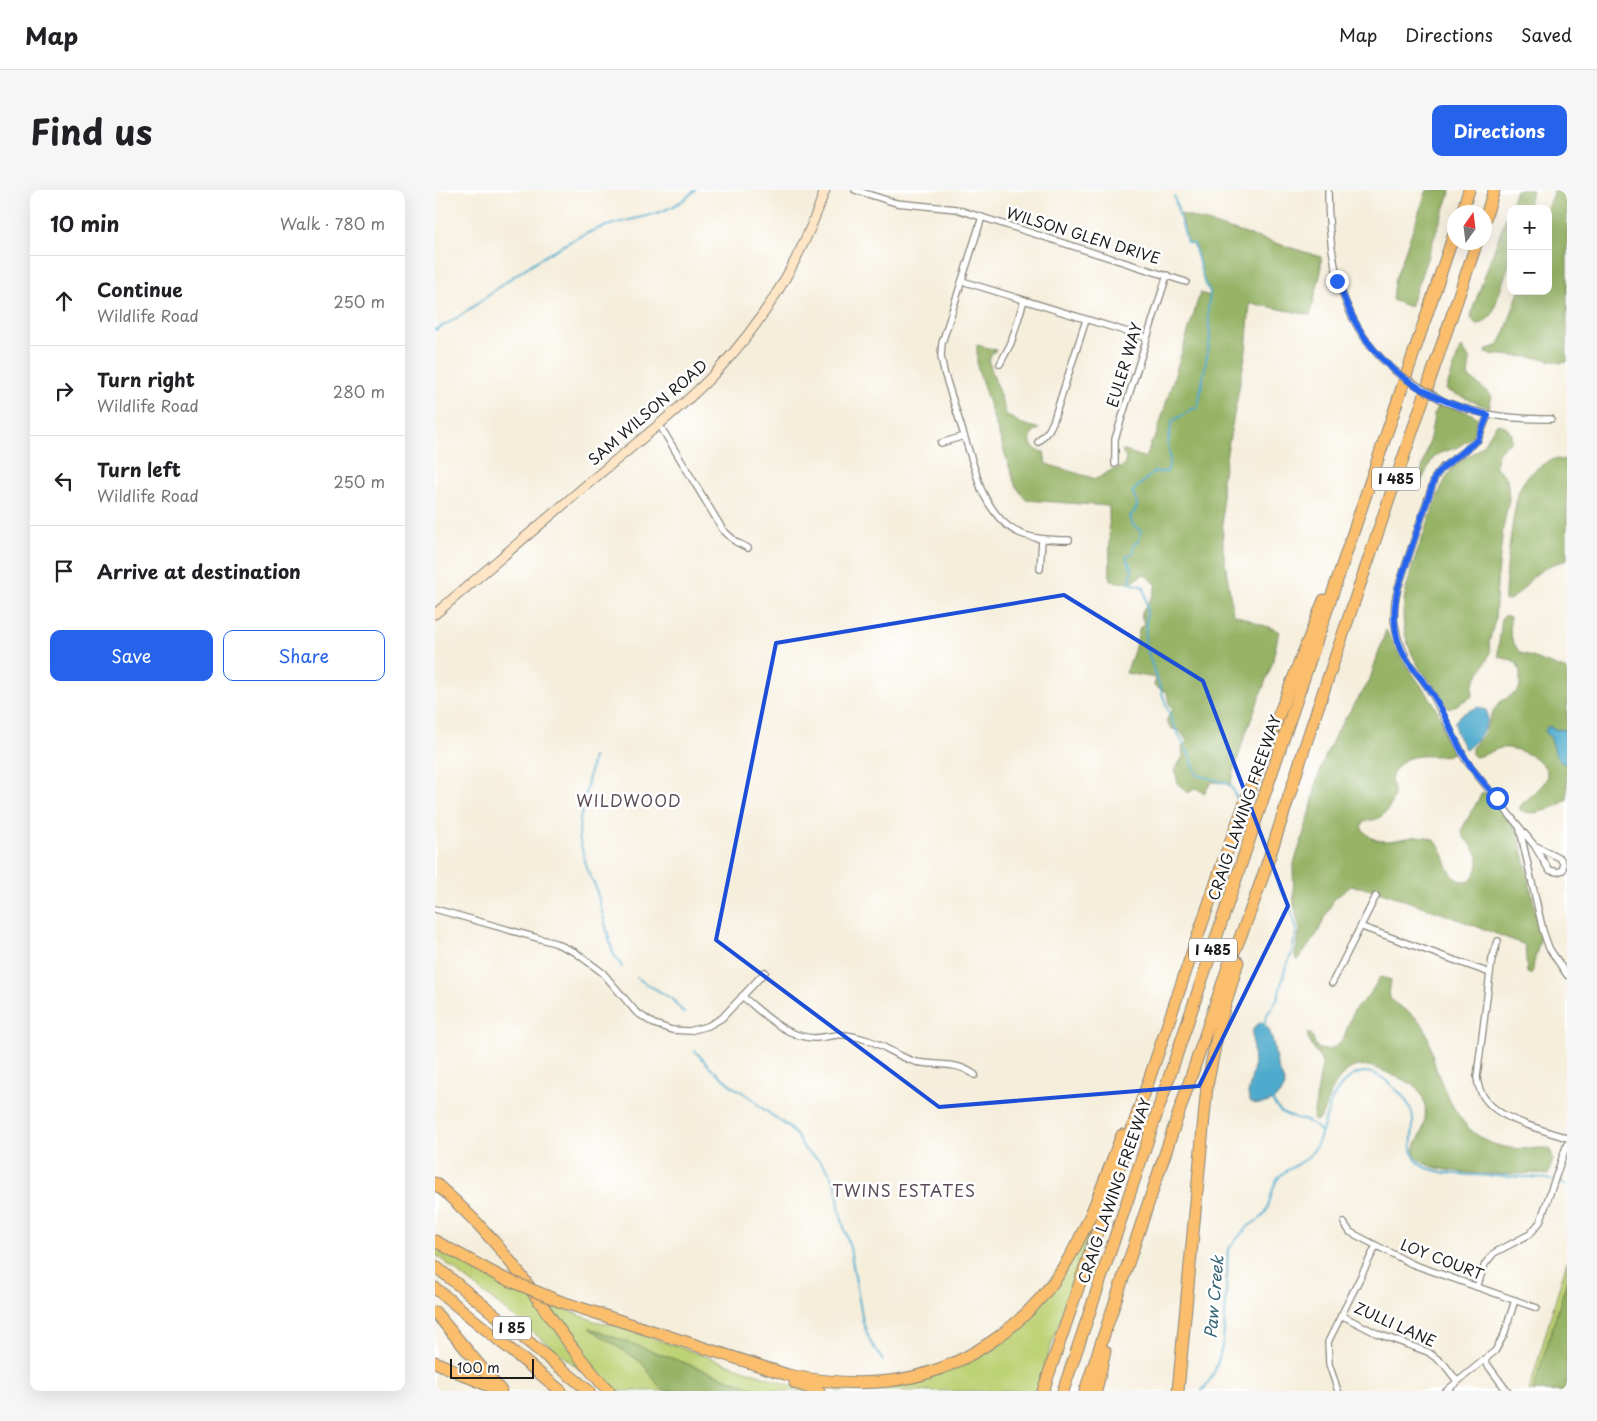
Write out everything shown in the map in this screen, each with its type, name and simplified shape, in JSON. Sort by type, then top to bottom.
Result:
[{"type":"highway","points":[[1464,205],[1469,190]]},
{"type":"highway","points":[[1489,205],[1494,190]]},
{"type":"highway","name":"CRAIG LAWING FREEWAY","points":[[1063,1391],[1450,250]]},
{"type":"highway","name":"I 485","points":[[1085,1391],[1229,964],[1244,931],[1474,250]]},
{"type":"highway","points":[[1043,1391],[1195,941],[1256,773],[1361,508]]},
{"type":"highway","points":[[1177,1391],[1207,1086],[1219,1026],[1237,966],[1244,931]]},
{"type":"highway","points":[[626,1324],[788,1375],[834,1383],[891,1381],[921,1374],[960,1359],[1001,1335],[1032,1307],[1057,1279],[1078,1244],[1138,1095],[1154,1062]]},
{"type":"highway","points":[[435,1183],[458,1202],[499,1248],[569,1344],[609,1391]]},
{"type":"highway","points":[[1096,1391],[1103,1358],[1142,1222]]},
{"type":"highway","points":[[435,1241],[501,1277],[559,1301],[819,1391]]},
{"type":"highway","name":"I 85","points":[[435,1266],[589,1391]]},
{"type":"highway","name":"I 85","points":[[435,1288],[561,1391]]},
{"type":"highway","points":[[435,1312],[501,1391]]},
{"type":"highway","points":[[435,1362],[501,1391]]},
{"type":"street","name":"SAM WILSON ROAD","points":[[435,614],[659,424],[708,380],[727,360],[752,329],[780,288],[799,252],[825,190]]},
{"type":"street","name":"WILSON GLEN DRIVE","points":[[855,190],[896,203],[956,209],[1186,282]]},
{"type":"street","points":[[1328,190],[1329,238],[1337,281],[1357,326],[1375,352],[1407,380],[1445,402],[1488,415],[1513,419],[1551,419]]},
{"type":"street","points":[[982,218],[946,331],[941,356],[948,386],[981,489],[997,517],[1015,531],[1033,538],[1069,540]]},
{"type":"street","name":"EULER WAY","points":[[1115,464],[1115,439],[1167,275]]},
{"type":"street","points":[[962,281],[1147,338]]},
{"type":"street","points":[[1000,364],[1011,343],[1023,300]]},
{"type":"street","points":[[1037,442],[1049,430],[1053,422],[1086,320]]},
{"type":"street","points":[[1488,415],[1478,440],[1443,467],[1435,477],[1398,588],[1394,620],[1401,650],[1409,664],[1422,678],[1435,698],[1465,759],[1534,845],[1549,870],[1557,872],[1563,870],[1563,863],[1560,858],[1534,845]]},
{"type":"street","points":[[659,424],[723,530],[736,542],[748,548]]},
{"type":"street","points":[[941,443],[964,436]]},
{"type":"street","points":[[1041,569],[1043,540]]},
{"type":"street","points":[[1517,824],[1523,835],[1543,931],[1549,948],[1567,975]]},
{"type":"street","points":[[1333,983],[1376,896]]},
{"type":"street","points":[[435,909],[555,943],[575,952],[598,968],[636,1012],[654,1024],[672,1030],[689,1031],[708,1026],[721,1018],[765,972]]},
{"type":"street","points":[[1362,927],[1491,973]]},
{"type":"street","points":[[1498,941],[1492,959],[1477,1077],[1482,1096],[1497,1111],[1508,1117],[1567,1138]]},
{"type":"street","points":[[742,996],[783,1028],[798,1035],[817,1038],[843,1034],[875,1042],[904,1058],[917,1062],[960,1067],[975,1074]]},
{"type":"street","points":[[1477,1287],[1485,1264],[1494,1253],[1535,1229],[1547,1205],[1567,1144]]},
{"type":"street","name":"LOY COURT","points":[[1344,1223],[1350,1232],[1412,1264],[1537,1308]]},
{"type":"street","points":[[1338,1391],[1329,1364],[1327,1348],[1341,1315],[1376,1246]]},
{"type":"street","points":[[1446,1391],[1501,1344],[1515,1300]]},
{"type":"street","name":"ZULLI LANE","points":[[1341,1315],[1378,1334],[1428,1352],[1444,1364],[1457,1381]]},
{"type":"street","points":[[1484,1360],[1507,1391]]},
{"type":"highlighted area","points":[[1064,595],[1203,681],[1288,906],[1199,1086],[939,1107],[716,940],[776,643]]},
{"type":"green space","points":[[1427,190],[1451,190],[1410,307],[1392,300],[1394,282]]},
{"type":"green space","points":[[1516,190],[1533,190],[1528,205],[1511,205]]},
{"type":"green space","points":[[1554,190],[1567,190],[1567,362],[1561,363],[1541,358],[1486,353],[1487,349],[1498,346],[1505,332],[1518,295],[1552,295],[1552,205],[1548,205]]},
{"type":"green space","points":[[1181,214],[1321,257],[1321,272],[1310,315],[1250,303],[1246,351],[1222,479],[1223,548],[1233,614],[1279,631],[1272,664],[1243,741],[1230,785],[1212,782],[1204,793],[1196,788],[1188,793],[1178,784],[1175,769],[1183,757],[1182,747],[1187,741],[1180,731],[1172,729],[1166,721],[1173,709],[1169,704],[1167,692],[1154,686],[1156,678],[1126,673],[1140,627],[1144,624],[1141,614],[1153,595],[1156,584],[1144,574],[1130,583],[1110,581],[1109,506],[1026,500],[1015,485],[977,366],[977,345],[996,350],[991,354],[989,362],[1006,414],[1020,423],[1039,429],[1032,435],[1031,443],[1035,449],[1044,452],[1046,464],[1096,479],[1123,466],[1126,458],[1122,450],[1146,458],[1151,443],[1156,436],[1200,293],[1210,296],[1210,292],[1204,282],[1194,244],[1187,243]]},
{"type":"green space","points":[[1507,215],[1507,270],[1492,315],[1483,323],[1476,324],[1471,318]]},
{"type":"green space","points":[[1460,348],[1463,348],[1470,360],[1468,376],[1492,396],[1489,408],[1446,390]]},
{"type":"green space","points":[[1438,404],[1468,412],[1479,421],[1479,427],[1461,445],[1436,456],[1431,461],[1420,482],[1435,411]]},
{"type":"green space","points":[[1500,424],[1508,429],[1511,434],[1511,442],[1498,453],[1496,461],[1496,467],[1507,478],[1509,499],[1503,529],[1495,620],[1489,643],[1490,652],[1474,682],[1471,697],[1449,709],[1419,667],[1409,648],[1404,629],[1403,611],[1406,592],[1410,573],[1425,530],[1448,474],[1458,462],[1481,447],[1496,425]]},
{"type":"green space","points":[[1554,459],[1567,460],[1567,560],[1541,571],[1515,597],[1505,601],[1510,542],[1518,494],[1521,486],[1531,474]]},
{"type":"green space","points":[[1505,615],[1510,617],[1511,636],[1521,653],[1567,670],[1567,800],[1550,808],[1531,813],[1520,810],[1520,806],[1546,781],[1546,771],[1543,765],[1530,755],[1515,749],[1501,748],[1475,757],[1472,754],[1472,748],[1484,734],[1493,711],[1500,702],[1517,692],[1520,687],[1520,671],[1517,664],[1512,660],[1499,657],[1498,650],[1502,618]]},
{"type":"green space","points":[[1386,630],[1404,662],[1433,702],[1455,746],[1454,752],[1449,755],[1417,756],[1402,762],[1392,775],[1391,782],[1394,796],[1389,808],[1384,815],[1377,819],[1364,821],[1361,827],[1368,836],[1377,840],[1386,841],[1415,837],[1432,839],[1441,849],[1449,871],[1460,880],[1469,882],[1476,871],[1478,858],[1474,849],[1464,838],[1462,829],[1482,793],[1486,793],[1518,833],[1523,853],[1541,937],[1531,974],[1527,973],[1525,945],[1387,894],[1351,886],[1334,899],[1317,934],[1298,960],[1296,960],[1295,955],[1300,929],[1294,904],[1293,867],[1325,757],[1337,731],[1369,682]]},
{"type":"green space","points":[[1380,977],[1391,980],[1389,994],[1391,1000],[1415,1017],[1425,1029],[1442,1084],[1461,1119],[1480,1137],[1491,1143],[1510,1148],[1547,1148],[1551,1150],[1553,1160],[1548,1175],[1534,1173],[1466,1173],[1442,1169],[1417,1159],[1414,1150],[1422,1132],[1425,1119],[1425,1106],[1421,1093],[1411,1084],[1373,1067],[1359,1066],[1346,1072],[1334,1087],[1320,1119],[1315,1121],[1313,1118],[1322,1064],[1307,1034],[1311,1034],[1319,1049],[1327,1050],[1337,1046],[1344,1037],[1354,1010],[1370,994]]},
{"type":"green space","points":[[1090,1225],[1092,1226],[1036,1391],[838,1391],[830,1388],[831,1385],[929,1376],[1013,1330]]},
{"type":"green space","points":[[435,1245],[476,1270],[529,1294],[586,1369],[584,1373],[435,1254]]},
{"type":"green space","points":[[1567,1261],[1567,1391],[1529,1391]]},
{"type":"green space","points":[[1567,1280],[1567,1391],[1533,1391]]},
{"type":"green space","points":[[548,1302],[594,1321],[615,1325],[807,1391],[614,1391],[573,1343]]},
{"type":"green space","points":[[589,1328],[762,1391],[663,1391],[641,1362]]},
{"type":"water","points":[[1478,707],[1486,710],[1488,715],[1487,721],[1478,738],[1465,749],[1456,732],[1455,721],[1462,714]]},
{"type":"water","points":[[1548,726],[1567,730],[1567,764],[1562,763],[1556,756],[1551,739],[1545,731]]},
{"type":"water","points":[[1262,1022],[1269,1031],[1276,1061],[1285,1086],[1283,1091],[1271,1101],[1255,1104],[1250,1102],[1248,1094],[1254,1066],[1252,1032],[1255,1026]]},
{"type":"waterway","points":[[435,330],[458,317],[509,279],[581,236],[604,227],[670,208],[695,190]]},
{"type":"waterway","points":[[1174,196],[1187,243],[1194,244],[1204,282],[1210,292],[1208,311],[1210,338],[1198,407],[1191,409],[1172,421],[1168,443],[1170,460],[1167,472],[1154,472],[1132,492],[1137,505],[1130,516],[1133,525],[1141,531],[1139,540],[1133,546],[1134,552],[1126,557],[1132,570],[1130,583],[1144,587],[1147,608],[1145,641],[1173,724],[1190,756],[1197,775],[1227,783],[1232,788],[1239,803]]},
{"type":"waterway","points":[[593,757],[580,820],[579,837],[588,872],[595,885],[613,953],[622,967]]},
{"type":"waterway","points":[[1264,1024],[1267,1015],[1278,998],[1285,969],[1292,953],[1297,929],[1288,901],[1278,886]]},
{"type":"waterway","points":[[637,978],[672,999],[684,1013]]},
{"type":"waterway","points":[[695,1051],[732,1086],[750,1097],[786,1125],[796,1135],[805,1150],[819,1160],[829,1171],[836,1184],[840,1213],[850,1248],[863,1322],[870,1341],[883,1361]]},
{"type":"waterway","name":"Paw Creek","points":[[1202,1391],[1211,1379],[1217,1365],[1224,1336],[1229,1249],[1247,1228],[1264,1215],[1279,1177],[1307,1158],[1315,1149],[1334,1096],[1343,1084],[1356,1074],[1366,1072],[1375,1074],[1389,1083],[1403,1096],[1410,1108],[1413,1119],[1412,1152],[1419,1163],[1428,1168],[1459,1174],[1542,1178],[1567,1185]]},
{"type":"waterway","points":[[1272,1099],[1282,1113],[1308,1122],[1321,1132]]},
{"type":"district","name":"WILDWOOD","points":[[629,801]]},
{"type":"district","name":"TWINS ESTATES","points":[[904,1191]]},
{"type":"route","points":[[1337,281],[1357,326],[1375,352],[1384,361],[1418,388],[1460,408],[1488,415],[1484,430],[1478,440],[1443,467],[1435,477],[1398,588],[1394,620],[1401,650],[1409,664],[1422,678],[1435,698],[1465,759],[1497,798]]}]
